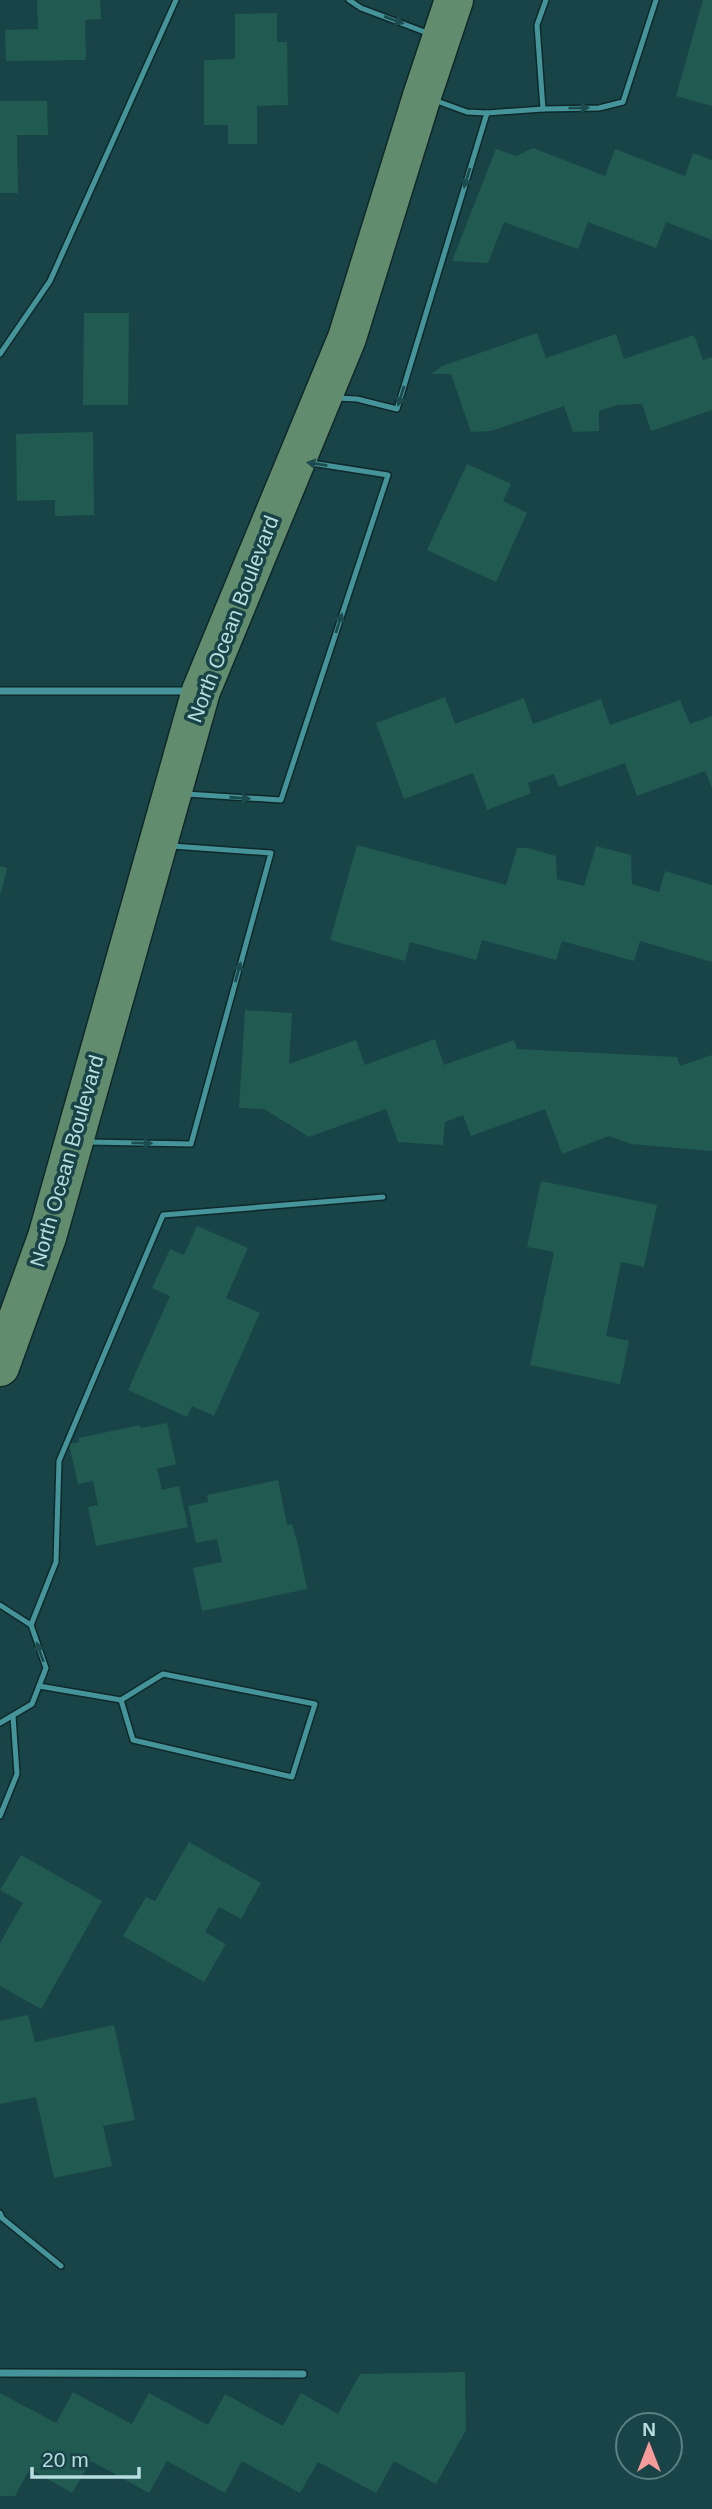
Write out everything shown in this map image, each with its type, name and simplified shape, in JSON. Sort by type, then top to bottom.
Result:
[{"type":"main road","name":"North Ocean Boulevard","points":[[0,1367],[47,1237],[201,691],[347,338],[454,0]]},
{"type":"street","points":[[0,691],[201,691]]},
{"type":"street","points":[[0,2373],[303,2374]]},
{"type":"lane","points":[[0,354],[50,281],[176,0]]},
{"type":"lane","points":[[349,0],[360,8],[441,38]]},
{"type":"lane","points":[[543,109],[537,25],[546,0]]},
{"type":"lane","points":[[422,96],[467,111],[487,113],[599,108],[622,102],[656,0]]},
{"type":"lane","points":[[322,398],[357,399],[397,409],[487,113]]},
{"type":"lane","points":[[172,793],[281,800],[388,475],[296,461]]},
{"type":"lane","points":[[74,1142],[191,1144],[271,853],[158,845]]},
{"type":"lane","points":[[31,1625],[56,1562],[59,1461],[163,1215],[383,1197]]},
{"type":"lane","points":[[0,1605],[31,1625],[46,1668],[32,1704],[0,1723]]},
{"type":"lane","points":[[39,1686],[121,1700],[163,1674],[315,1704],[292,1777],[133,1740],[121,1700]]},
{"type":"lane","points":[[0,1816],[17,1774],[13,1716]]},
{"type":"lane","points":[[0,2213],[2,2218],[61,2266]]},
{"type":"building","points":[[37,0],[100,0],[101,19],[85,20],[86,60],[6,61],[5,30],[38,29]]},
{"type":"building","points":[[703,0],[712,0],[712,106],[676,96]]},
{"type":"building","points":[[277,13],[277,42],[287,42],[288,105],[257,106],[257,144],[228,144],[228,125],[204,125],[204,60],[235,59],[235,14]]},
{"type":"building","points":[[0,101],[47,101],[48,135],[17,135],[18,193],[0,193]]},
{"type":"building","points":[[533,148],[605,176],[615,149],[685,176],[693,153],[712,160],[712,240],[666,222],[656,248],[588,222],[578,249],[504,222],[488,263],[452,261],[496,149],[516,156]]},
{"type":"building","points":[[84,313],[129,313],[128,405],[83,405]]},
{"type":"building","points":[[537,333],[546,358],[616,334],[624,359],[694,335],[703,360],[712,357],[712,410],[651,431],[642,404],[617,405],[599,411],[599,431],[573,432],[564,406],[491,431],[471,432],[451,374],[431,374],[442,366]]},
{"type":"building","points":[[93,432],[94,515],[55,516],[55,500],[17,501],[16,434]]},
{"type":"building","points":[[467,464],[511,484],[503,501],[527,513],[496,582],[427,550]]},
{"type":"building","points":[[445,697],[455,724],[524,698],[533,724],[601,699],[610,725],[680,700],[690,724],[712,716],[712,788],[705,771],[637,796],[625,763],[559,787],[554,774],[528,783],[531,793],[487,810],[473,773],[404,799],[376,723]]},
{"type":"building","points":[[357,845],[506,885],[517,848],[556,856],[557,879],[584,886],[596,846],[631,855],[632,884],[659,892],[665,871],[712,885],[712,962],[640,941],[634,961],[562,941],[556,960],[482,940],[476,960],[410,942],[405,961],[330,940]]},
{"type":"building","points":[[0,866],[7,868],[1,893],[0,893]]},
{"type":"building","points":[[245,1010],[292,1013],[289,1064],[356,1040],[365,1065],[435,1039],[444,1065],[514,1040],[517,1049],[677,1057],[680,1066],[712,1055],[712,1151],[631,1144],[609,1136],[562,1154],[545,1109],[471,1136],[463,1115],[445,1122],[443,1145],[398,1142],[386,1109],[309,1137],[264,1109],[239,1108]]},
{"type":"building","points":[[541,1181],[657,1205],[644,1267],[621,1262],[606,1336],[629,1341],[620,1384],[530,1365],[554,1252],[527,1247]]},
{"type":"building","points":[[197,1226],[248,1248],[226,1298],[260,1313],[214,1416],[192,1406],[187,1417],[128,1390],[170,1296],[152,1288],[170,1249],[184,1255]]},
{"type":"building","points":[[167,1423],[176,1464],[157,1469],[162,1490],[179,1486],[188,1527],[96,1546],[88,1507],[98,1505],[93,1481],[78,1484],[69,1444],[79,1442],[79,1438],[140,1425],[140,1428]]},
{"type":"building","points":[[278,1480],[287,1525],[292,1524],[307,1589],[202,1611],[193,1568],[222,1562],[217,1539],[196,1543],[188,1506],[208,1502],[207,1495]]},
{"type":"building","points":[[189,1842],[261,1883],[241,1919],[219,1907],[205,1932],[226,1944],[204,1982],[123,1936],[146,1897],[155,1901]]},
{"type":"building","points":[[21,1855],[102,1901],[41,2009],[0,1986],[0,1943],[23,1903],[0,1890]]},
{"type":"building","points":[[28,2015],[35,2042],[114,2025],[135,2120],[103,2126],[112,2166],[54,2178],[36,2097],[0,2104],[0,2021]]},
{"type":"building","points":[[465,2372],[466,2430],[436,2484],[394,2461],[376,2493],[318,2462],[300,2493],[242,2461],[225,2493],[167,2461],[149,2493],[91,2461],[72,2493],[30,2469],[15,2496],[0,2496],[0,2393],[56,2423],[73,2392],[132,2424],[149,2393],[208,2425],[225,2394],[283,2426],[301,2393],[338,2414],[360,2374]]}]
